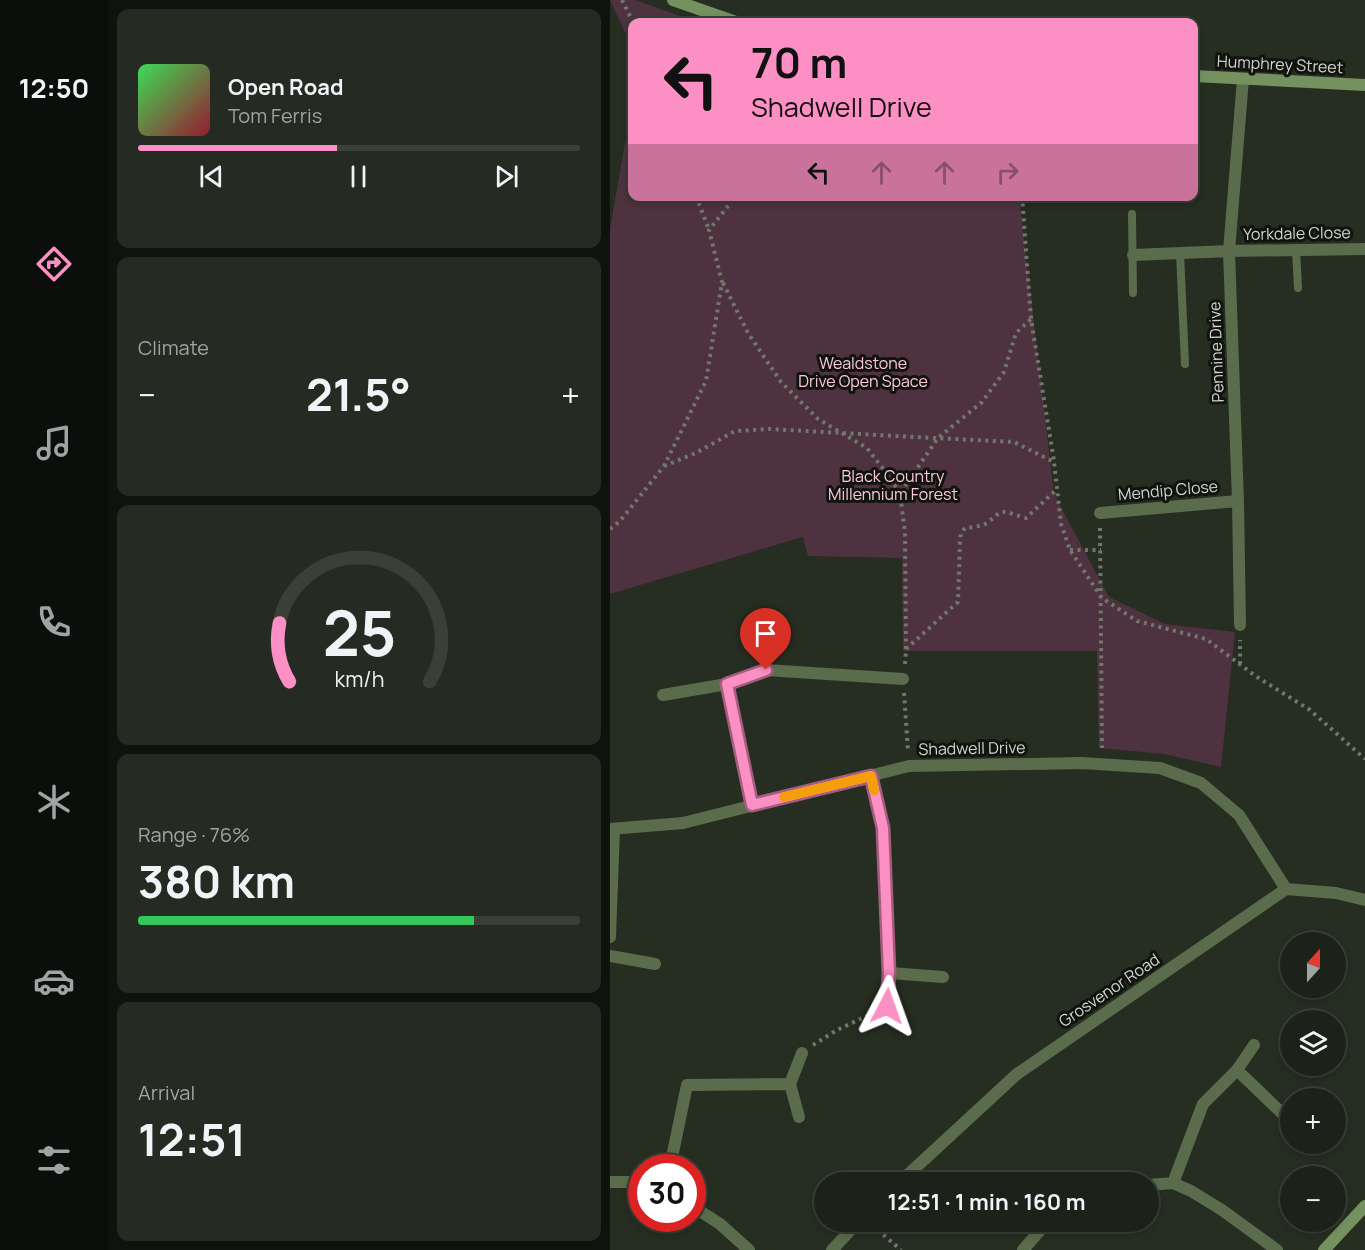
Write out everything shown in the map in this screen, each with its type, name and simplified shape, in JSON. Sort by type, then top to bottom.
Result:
[{"type":"street","points":[[673,0],[725,18]]},
{"type":"street","name":"Humphrey Street","points":[[1198,76],[1364,85]]},
{"type":"street","name":"Pennine Drive","points":[[1240,625],[1229,250],[1243,79]]},
{"type":"street","name":"Yorkdale Close","points":[[1133,255],[1229,250],[1364,249]]},
{"type":"street","name":"Mendip Close","points":[[1100,513],[1238,501]]},
{"type":"street","points":[[663,695],[727,684],[766,670],[903,679]]},
{"type":"street","points":[[727,684],[752,805]]},
{"type":"street","name":"Shadwell Drive","points":[[612,829],[683,823],[909,766],[1082,763],[1160,768],[1201,783],[1239,815],[1286,890]]},
{"type":"street","points":[[871,776],[883,828],[889,973],[887,1006]]},
{"type":"street","points":[[610,937],[612,829]]},
{"type":"street","points":[[1286,890],[1336,893],[1364,900]]},
{"type":"street","name":"Grosvenor Road","points":[[911,1172],[1017,1074],[1286,890]]},
{"type":"street","points":[[610,956],[655,964]]},
{"type":"street","points":[[889,973],[943,976]]},
{"type":"street","points":[[1173,1183],[1203,1104],[1237,1070],[1254,1045]]},
{"type":"street","points":[[799,1117],[790,1084],[802,1053]]},
{"type":"street","points":[[1237,1070],[1280,1111]]},
{"type":"street","points":[[673,1154],[687,1085],[790,1084]]},
{"type":"street","points":[[610,1182],[628,1182]]},
{"type":"street","points":[[1159,1184],[1173,1183],[1191,1191],[1222,1209],[1277,1250]]},
{"type":"street","points":[[1324,1250],[1364,1206]]},
{"type":"street","points":[[706,1215],[720,1224],[749,1250]]},
{"type":"street","points":[[832,1250],[849,1232]]},
{"type":"street","points":[[1023,1250],[1039,1232]]},
{"type":"lane","points":[[1132,214],[1133,293]]},
{"type":"lane","points":[[1296,250],[1298,288]]},
{"type":"lane","points":[[1180,253],[1185,364]]},
{"type":"path","points":[[622,0],[631,18]]},
{"type":"path","points":[[698,201],[709,230],[722,282],[748,333],[781,382],[818,419],[866,448],[900,493],[905,534],[906,649],[903,679],[909,766]]},
{"type":"path","points":[[709,230],[732,201]]},
{"type":"path","points":[[1022,201],[1031,319],[1054,462],[1061,524],[1070,550],[1102,598],[1137,621],[1206,639],[1256,676],[1310,710],[1364,759]]},
{"type":"path","points":[[610,529],[620,521],[664,466],[706,381],[722,282]]},
{"type":"path","points":[[900,493],[938,438],[982,402],[1004,372],[1016,333],[1031,319]]},
{"type":"path","points":[[664,466],[696,453],[735,431],[770,429],[1014,442],[1054,462]]},
{"type":"path","points":[[906,649],[958,602],[960,540],[965,528],[986,524],[1000,512],[1026,518],[1057,490]]},
{"type":"path","points":[[1100,513],[1102,764]]},
{"type":"path","points":[[1070,550],[1101,550]]},
{"type":"path","points":[[1240,625],[1240,664]]},
{"type":"path","points":[[802,1053],[837,1030],[887,1006]]},
{"type":"path","points":[[879,1232],[901,1250]]},
{"type":"green space","points":[[610,0],[635,0],[686,18],[628,18],[628,38]]},
{"type":"green space","name":"Wealdstone Drive Open Space","points":[[628,126],[628,201],[1019,201],[1054,494],[1109,597],[1165,624],[1235,632],[1221,767],[1164,754],[1099,748],[1097,651],[903,651],[902,558],[808,556],[803,537],[610,594],[610,229]]},
{"type":"slow traffic","points":[[784,797],[871,776],[874,790]]},
{"type":"route","points":[[766,670],[727,684],[752,805],[871,776],[883,828],[889,973],[887,1006]]},
{"type":"park label","name":"Black Country Millennium Forest","points":[[893,485]]}]
